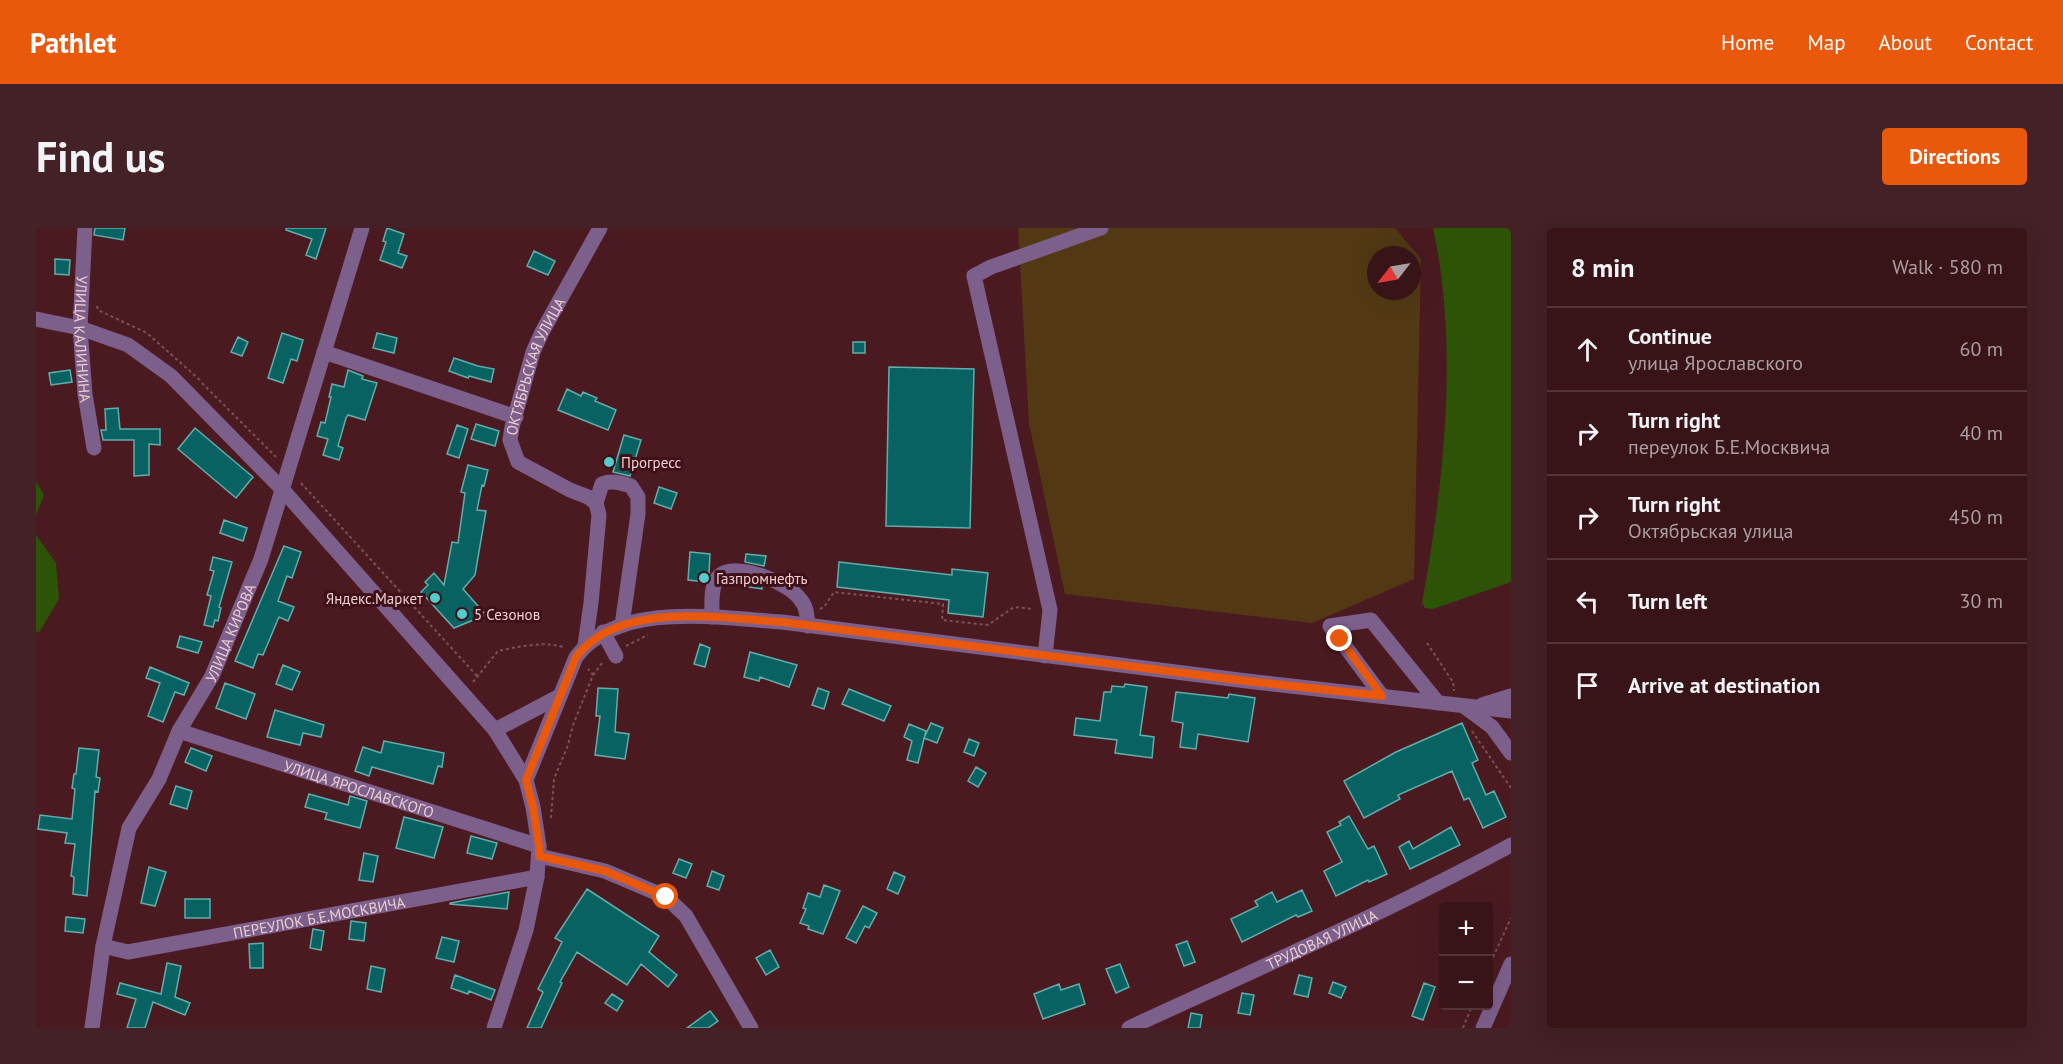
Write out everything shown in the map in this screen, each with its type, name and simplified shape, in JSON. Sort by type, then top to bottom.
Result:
[{"type":"street","name":"УЛИЦА КАЛИНИНА","points":[[85,228],[80,328],[85,394],[94,448]]},
{"type":"street","name":"УЛИЦА КИРОВА","points":[[92,1028],[103,946],[129,828],[159,779],[179,731],[212,676],[261,560],[362,228]]},
{"type":"street","name":"ОКТЯБРЬСКАЯ УЛИЦА","points":[[596,503],[588,497],[533,472],[518,462],[510,440],[533,352],[600,228]]},
{"type":"street","points":[[1045,656],[1050,610],[974,276],[991,267],[1101,228]]},
{"type":"street","points":[[36,319],[80,328],[128,345],[171,376],[282,489],[495,730],[526,780],[539,851],[537,877],[526,930],[494,1028]]},
{"type":"street","points":[[324,352],[516,417]]},
{"type":"street","points":[[526,780],[581,651],[591,603],[599,515],[596,503],[602,484],[608,482],[631,486],[638,497],[638,514],[622,625]]},
{"type":"street","points":[[712,617],[713,588],[718,577],[727,572],[755,573],[774,579],[793,591],[804,606],[808,626]]},
{"type":"street","points":[[581,651],[603,632],[622,625],[662,617],[712,617],[808,626],[1511,711]]},
{"type":"street","points":[[1382,696],[1330,626],[1371,620],[1438,703]]},
{"type":"street","points":[[603,632],[615,655]]},
{"type":"street","points":[[495,730],[560,696]]},
{"type":"street","points":[[1464,706],[1511,696]]},
{"type":"street","points":[[1464,706],[1492,727],[1511,753]]},
{"type":"street","name":"УЛИЦА ЯРОСЛАВСКОГО","points":[[179,731],[605,871],[666,897],[686,916],[751,1028]]},
{"type":"street","name":"ТРУДОВАЯ УЛИЦА","points":[[1129,1028],[1319,941],[1511,845]]},
{"type":"street","name":"ПЕРЕУЛОК Б.Е.МОСКВИЧА","points":[[103,946],[128,952],[537,877]]},
{"type":"street","points":[[1483,1028],[1511,964]]},
{"type":"path","points":[[96,301],[98,310],[147,333],[202,383],[288,469],[478,677]]},
{"type":"path","points":[[190,396],[202,383]]},
{"type":"path","points":[[536,827],[550,828],[554,779],[593,675],[606,658],[649,635]]},
{"type":"path","points":[[1427,642],[1453,682],[1464,706]]},
{"type":"path","points":[[581,651],[593,675]]},
{"type":"path","points":[[1468,726],[1511,788]]},
{"type":"path","points":[[1493,957],[1511,918]]},
{"type":"path","points":[[1463,1028],[1470,1010]]},
{"type":"shaded area","points":[[1018,228],[1395,228],[1410,246],[1367,246],[1367,300],[1420,300],[1414,579],[1312,623],[1065,594],[1029,423]]},
{"type":"shaded area","points":[[1433,228],[1511,228],[1511,582],[1433,609],[1425,608],[1422,603],[1437,511],[1446,415],[1447,367],[1441,273]]},
{"type":"shaded area","points":[[36,481],[44,495],[36,515]]},
{"type":"shaded area","points":[[36,535],[56,563],[59,599],[40,631],[36,633]]},
{"type":"building","points":[[95,228],[125,228],[123,240],[94,235]]},
{"type":"building","points":[[286,228],[326,228],[316,259],[306,255],[312,239],[286,230]]},
{"type":"building","points":[[387,228],[404,234],[398,253],[407,256],[402,268],[380,260],[386,242],[383,241]]},
{"type":"building","points":[[534,251],[555,261],[548,275],[527,266]]},
{"type":"building","points":[[55,259],[70,260],[69,275],[55,274]]},
{"type":"building","points":[[282,333],[303,340],[297,361],[291,359],[283,383],[268,378]]},
{"type":"building","points":[[377,333],[397,338],[394,353],[373,348]]},
{"type":"building","points":[[238,337],[248,342],[242,356],[231,352]]},
{"type":"building","points":[[853,342],[865,342],[865,353],[853,353]]},
{"type":"building","points":[[454,358],[494,369],[491,382],[469,376],[468,378],[449,371]]},
{"type":"building","points":[[889,367],[974,369],[970,528],[886,526]]},
{"type":"building","points":[[70,370],[72,382],[51,385],[49,373]]},
{"type":"building","points":[[348,370],[363,376],[362,379],[377,383],[365,420],[348,415],[346,418],[338,446],[343,448],[339,460],[323,455],[328,439],[317,436],[321,422],[325,423],[332,384],[344,387]]},
{"type":"building","points":[[567,389],[581,396],[583,392],[597,398],[595,401],[616,410],[608,430],[558,410]]},
{"type":"building","points":[[118,408],[120,429],[160,429],[160,445],[149,444],[149,475],[134,476],[134,440],[103,440],[101,430],[106,430],[105,409]]},
{"type":"building","points":[[476,424],[499,431],[495,446],[471,439]]},
{"type":"building","points":[[457,425],[468,429],[459,458],[447,454]]},
{"type":"building","points":[[195,428],[253,477],[236,498],[178,449]]},
{"type":"building","points":[[624,435],[641,440],[630,476],[613,472]]},
{"type":"building","points":[[468,465],[488,470],[484,486],[482,485],[477,510],[486,511],[475,575],[463,589],[486,615],[454,628],[421,592],[428,585],[425,582],[434,573],[444,585],[452,542],[458,543],[465,493],[461,492]]},
{"type":"building","points":[[659,487],[677,493],[671,509],[654,503]]},
{"type":"building","points":[[224,520],[247,528],[243,541],[220,533]]},
{"type":"building","points":[[284,546],[301,552],[292,578],[287,576],[278,601],[294,607],[288,621],[279,617],[263,655],[258,654],[253,668],[235,661]]},
{"type":"building","points":[[690,552],[710,554],[709,573],[705,582],[688,580]]},
{"type":"building","points":[[746,554],[766,556],[764,566],[745,562]]},
{"type":"building","points":[[213,557],[232,562],[219,607],[221,608],[218,621],[215,620],[213,627],[204,625],[211,596],[207,595],[214,571],[210,570]]},
{"type":"building","points":[[839,562],[952,575],[952,569],[988,573],[983,617],[948,613],[949,600],[837,587]]},
{"type":"building","points":[[742,581],[762,586],[762,589],[742,586]]},
{"type":"building","points":[[180,636],[202,642],[198,653],[177,647]]},
{"type":"building","points":[[700,644],[710,648],[705,667],[694,664]]},
{"type":"building","points":[[750,652],[797,665],[789,687],[760,677],[759,681],[744,677]]},
{"type":"building","points":[[283,665],[300,672],[292,690],[276,684]]},
{"type":"building","points":[[150,667],[189,683],[184,695],[175,692],[163,722],[148,716],[160,683],[146,678]]},
{"type":"building","points":[[225,683],[255,694],[246,719],[216,708]]},
{"type":"building","points":[[1125,684],[1147,687],[1140,735],[1154,737],[1152,758],[1115,753],[1117,740],[1074,735],[1076,718],[1100,721],[1104,692],[1111,692],[1112,686],[1124,687]]},
{"type":"building","points":[[598,688],[618,689],[615,732],[629,734],[625,759],[595,755],[600,716],[596,716]]},
{"type":"building","points":[[818,688],[829,692],[824,709],[812,705]]},
{"type":"building","points":[[849,689],[891,706],[884,721],[842,704]]},
{"type":"building","points":[[1176,692],[1228,698],[1229,694],[1255,698],[1248,742],[1198,734],[1196,749],[1180,747],[1183,723],[1172,721]]},
{"type":"building","points":[[275,710],[324,725],[321,737],[303,733],[300,745],[267,737]]},
{"type":"building","points":[[931,723],[943,728],[937,743],[924,738]]},
{"type":"building","points":[[1462,723],[1478,760],[1472,763],[1486,795],[1494,791],[1506,817],[1483,828],[1469,798],[1464,800],[1452,771],[1398,795],[1400,799],[1364,818],[1344,781],[1396,752]]},
{"type":"building","points":[[909,724],[926,731],[918,763],[907,760],[912,741],[904,737]]},
{"type":"building","points":[[969,739],[979,743],[974,756],[964,752]]},
{"type":"building","points":[[384,741],[444,753],[442,767],[438,766],[433,784],[372,767],[369,776],[355,771],[363,747],[381,753]]},
{"type":"building","points":[[79,748],[99,750],[96,777],[100,778],[98,792],[95,791],[87,896],[73,894],[74,877],[71,876],[75,844],[65,843],[67,833],[38,829],[40,815],[72,819],[75,789],[72,788]]},
{"type":"building","points":[[191,748],[212,756],[206,771],[185,762]]},
{"type":"building","points":[[976,767],[986,773],[978,787],[968,781]]},
{"type":"building","points":[[176,786],[192,791],[187,809],[170,804]]},
{"type":"building","points":[[309,794],[348,805],[350,796],[367,801],[360,828],[325,819],[327,813],[305,807]]},
{"type":"building","points":[[1349,816],[1368,849],[1374,846],[1387,874],[1369,882],[1368,880],[1336,896],[1324,871],[1342,862],[1327,832],[1341,825],[1339,822]]},
{"type":"building","points":[[404,817],[443,827],[434,858],[396,848]]},
{"type":"building","points":[[1451,827],[1460,845],[1410,869],[1399,847],[1409,841],[1413,849]]},
{"type":"building","points":[[471,836],[497,843],[492,859],[467,853]]},
{"type":"building","points":[[364,853],[378,856],[373,882],[359,880]]},
{"type":"building","points":[[679,859],[692,864],[686,878],[673,873]]},
{"type":"building","points":[[149,867],[166,872],[155,906],[141,903]]},
{"type":"building","points":[[712,871],[724,876],[719,890],[707,886]]},
{"type":"building","points":[[894,872],[905,877],[898,894],[887,889]]},
{"type":"building","points":[[824,885],[840,891],[823,934],[808,929],[809,926],[800,923],[806,909],[803,908],[808,893],[820,897]]},
{"type":"building","points":[[587,889],[659,936],[649,952],[677,975],[668,987],[641,964],[627,985],[577,952],[560,982],[562,983],[541,1028],[527,1028],[543,992],[538,989],[562,942],[555,938]]},
{"type":"building","points":[[1302,890],[1312,911],[1298,917],[1296,915],[1242,942],[1231,919],[1258,906],[1255,901],[1272,892],[1277,902]]},
{"type":"building","points":[[509,892],[507,909],[450,904],[450,903]]},
{"type":"building","points":[[185,899],[210,899],[210,918],[185,918]]},
{"type":"building","points":[[863,906],[877,913],[869,928],[865,926],[856,943],[846,938]]},
{"type":"building","points":[[66,917],[85,919],[83,933],[65,931]]},
{"type":"building","points":[[351,921],[366,923],[364,941],[349,939]]},
{"type":"building","points":[[313,929],[324,931],[321,950],[310,948]]},
{"type":"building","points":[[442,937],[459,941],[454,962],[436,958]]},
{"type":"building","points":[[1187,941],[1195,962],[1184,966],[1176,945]]},
{"type":"building","points":[[263,943],[263,968],[250,968],[249,944]]},
{"type":"building","points":[[770,950],[779,967],[766,975],[756,958]]},
{"type":"building","points":[[167,963],[181,966],[175,997],[190,1003],[185,1015],[153,1002],[145,1028],[127,1028],[136,999],[117,994],[120,983],[161,994]]},
{"type":"building","points":[[1120,964],[1129,987],[1116,993],[1106,969]]},
{"type":"building","points":[[371,966],[385,969],[381,992],[367,989]]},
{"type":"building","points":[[455,975],[495,990],[491,1000],[469,991],[468,994],[451,988]]},
{"type":"building","points":[[1299,975],[1312,978],[1308,997],[1294,994]]},
{"type":"building","points":[[1333,982],[1346,987],[1341,998],[1329,993]]},
{"type":"building","points":[[1424,983],[1435,987],[1423,1020],[1412,1016]]},
{"type":"building","points":[[1059,984],[1061,990],[1079,984],[1085,1004],[1043,1019],[1034,994]]},
{"type":"building","points":[[1242,993],[1254,995],[1250,1015],[1238,1013]]},
{"type":"building","points":[[612,994],[623,1001],[617,1011],[605,1003]]},
{"type":"building","points":[[710,1011],[718,1021],[708,1028],[687,1028]]},
{"type":"building","points":[[1191,1013],[1202,1015],[1200,1028],[1188,1028]]},
{"type":"place","name":"Прогресс","points":[[609,462]]},
{"type":"place","name":"Газпромнефть","points":[[704,578]]},
{"type":"place","name":"Яндекс.Маркет","points":[[435,598]]},
{"type":"place","name":"5 Сезонов","points":[[462,614]]},
{"type":"route","points":[[666,897],[605,871],[539,856],[533,807],[526,780],[576,657],[585,645],[603,632],[636,621],[662,617],[712,617],[782,622],[1382,696],[1340,639]]}]
